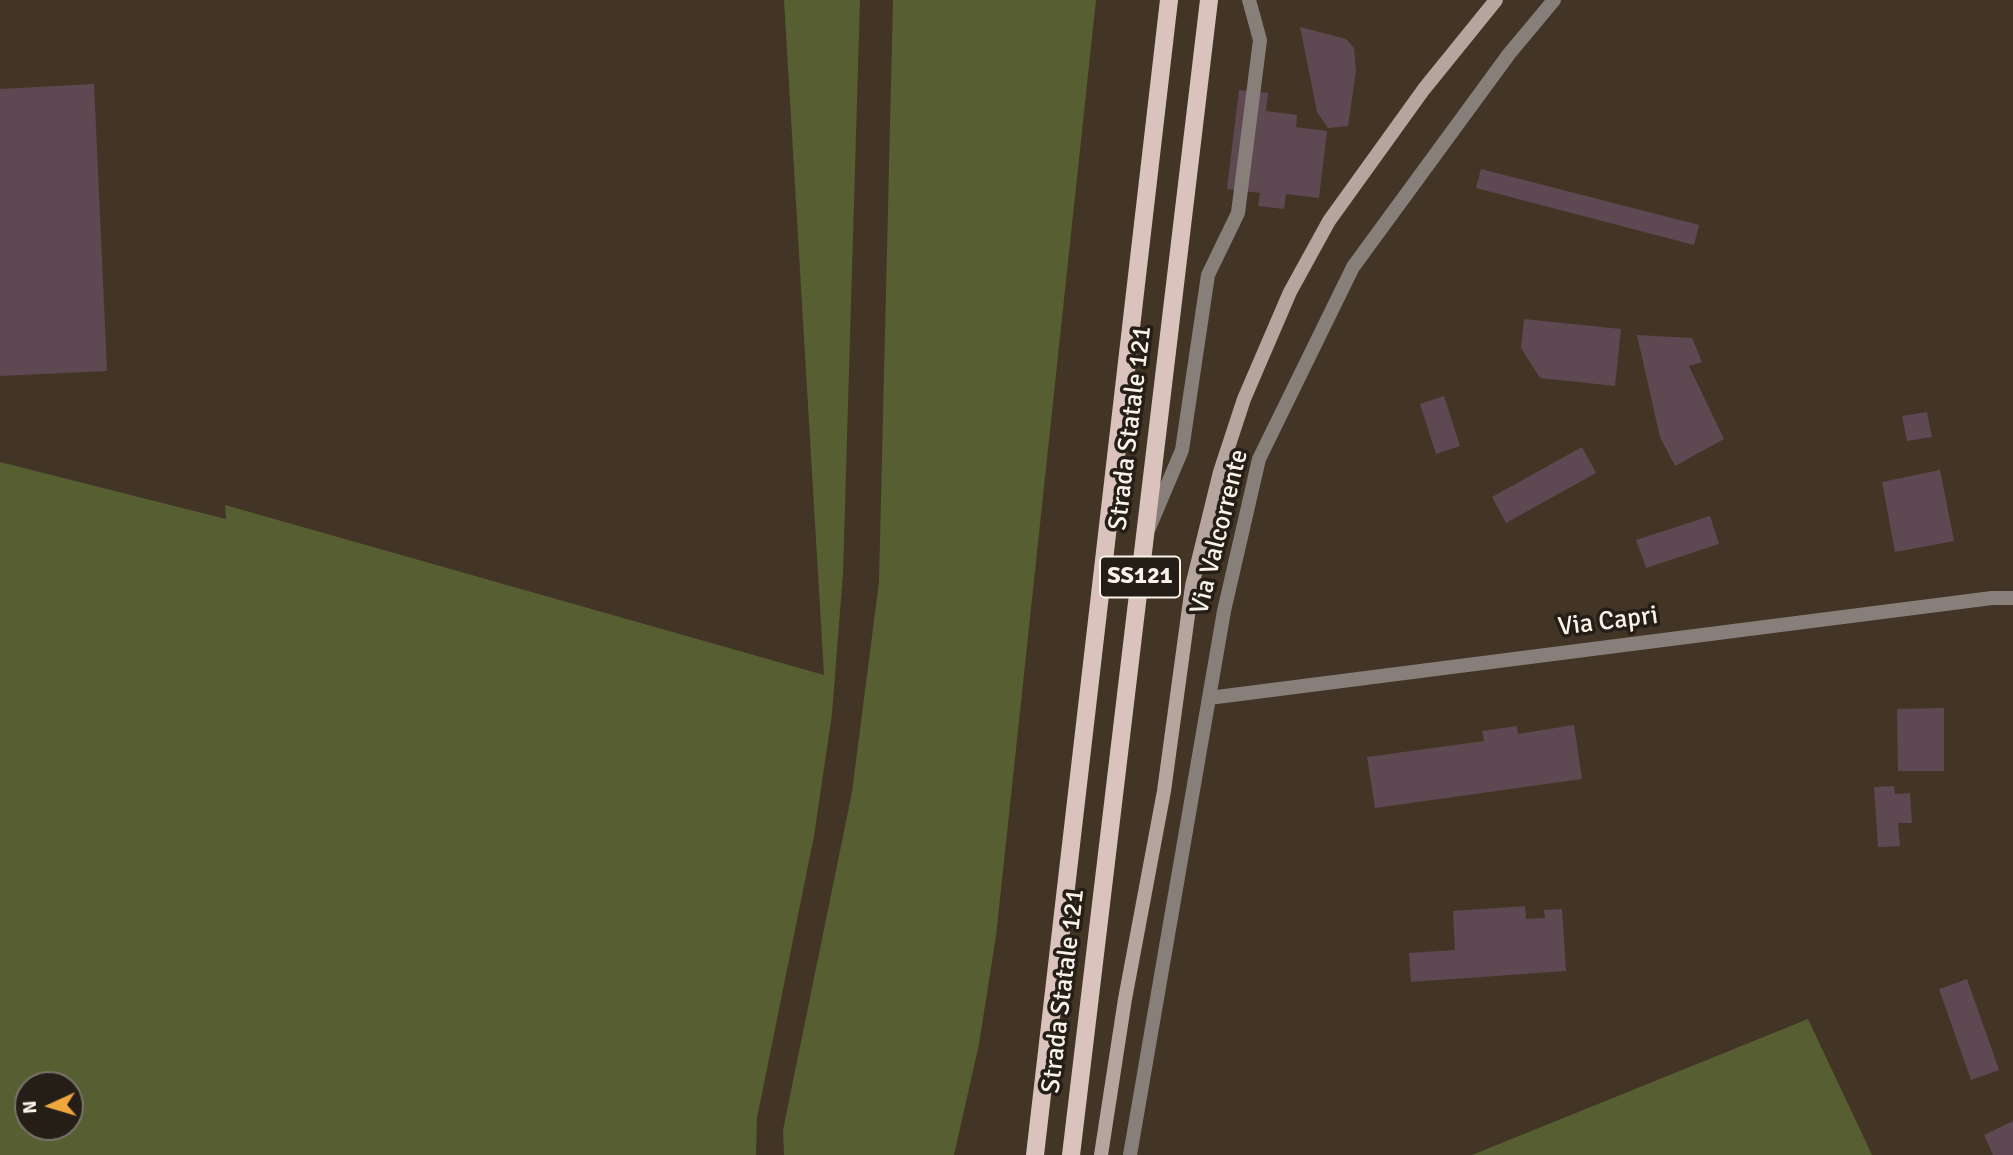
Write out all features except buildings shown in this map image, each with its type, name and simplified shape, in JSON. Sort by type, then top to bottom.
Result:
[{"type":"main road","name":"Strada Statale 121","points":[[1035,1155],[1169,0]]},
{"type":"main road","name":"Strada Statale 121","points":[[1071,1155],[1209,0]]},
{"type":"main road","points":[[1101,1155],[1125,999],[1164,791],[1192,586],[1220,472],[1244,399],[1290,292],[1329,221],[1424,89],[1496,0]]},
{"type":"street","points":[[1145,539],[1182,450],[1208,275],[1238,214],[1261,40],[1248,0]]},
{"type":"street","name":"Via Valcorrente","points":[[1130,1155],[1224,611],[1259,459],[1353,267],[1508,54],[1554,0]]},
{"type":"street","name":"Via Capri","points":[[1209,698],[1992,598],[2013,598]]},
{"type":"green space","points":[[784,0],[860,0],[843,573],[832,714],[814,836],[757,1118],[756,1155],[0,1155],[0,462],[226,519],[225,505],[824,675]]},
{"type":"green space","points":[[893,0],[1096,0],[996,936],[979,1044],[954,1155],[784,1155],[783,1130],[852,792],[879,582]]},
{"type":"green space","points":[[1808,1019],[1872,1155],[1472,1155]]}]
